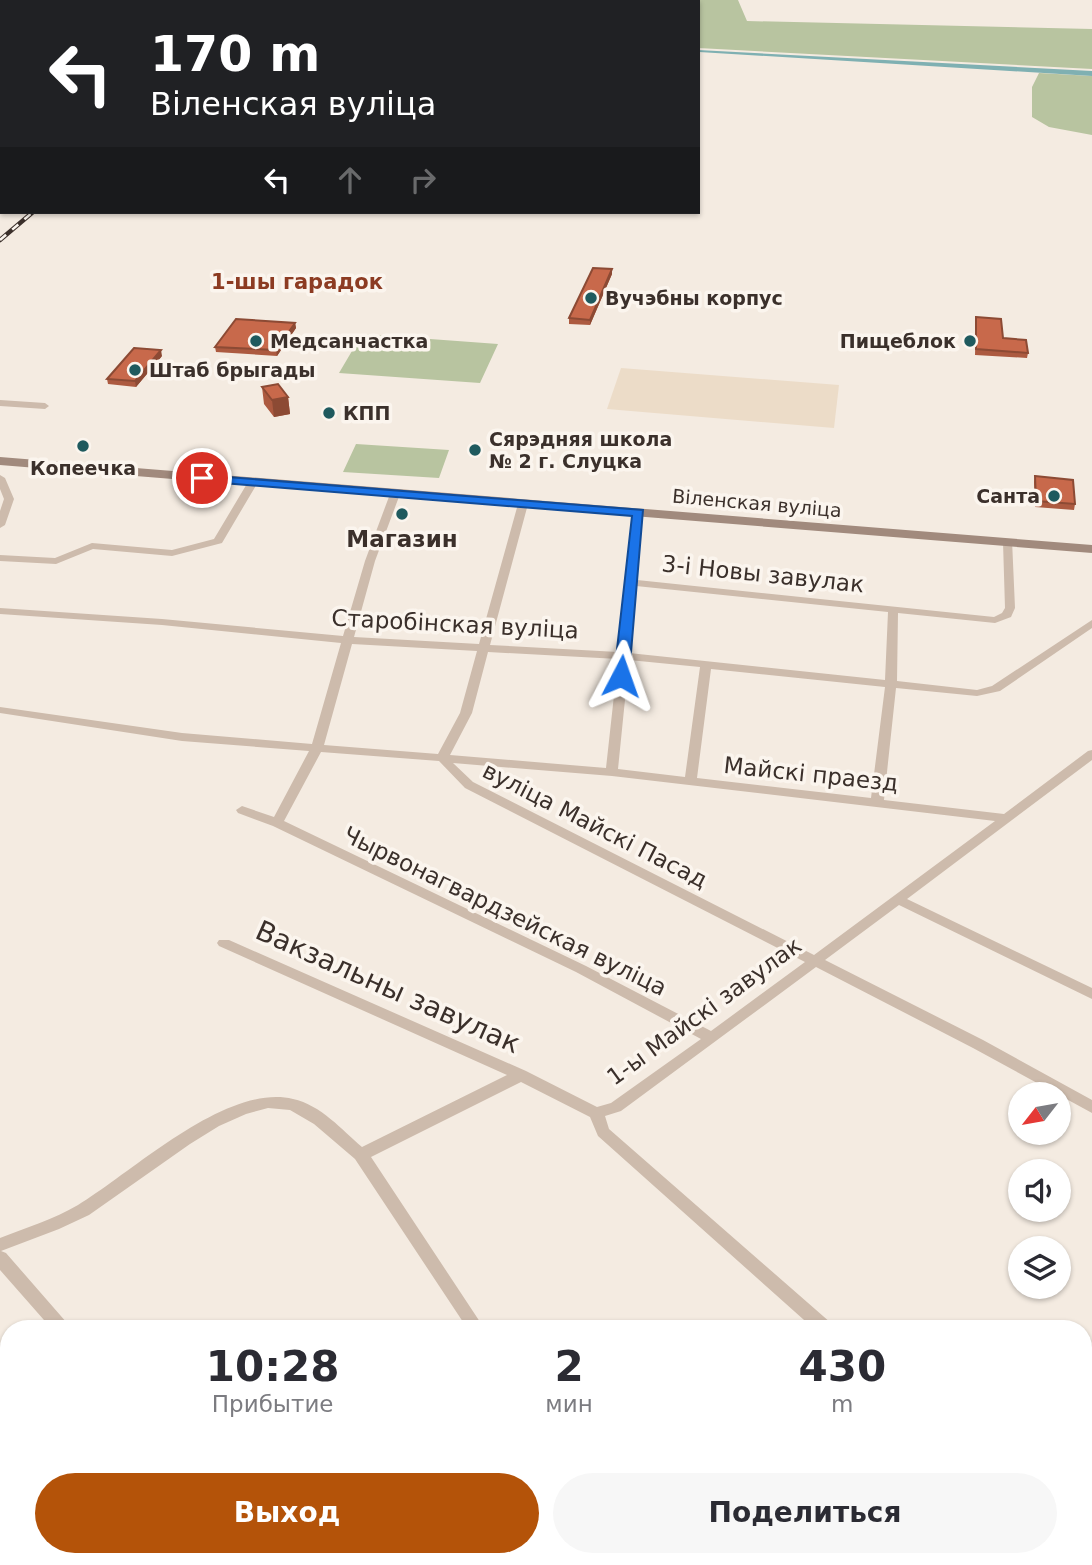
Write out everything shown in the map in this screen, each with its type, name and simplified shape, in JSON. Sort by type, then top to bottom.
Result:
[{"type":"main road","name":"Віленская вуліца","points":[[0,461],[1092,549]]},
{"type":"street","points":[[0,403],[45,407]]},
{"type":"street","points":[[0,478],[9,499],[0,525]]},
{"type":"street","points":[[0,558],[56,561],[92,546],[172,552],[218,541],[253,482]]},
{"type":"street","points":[[277,823],[317,748],[370,561],[395,494]]},
{"type":"street","points":[[0,710],[182,737],[442,758],[466,713],[523,504]]},
{"type":"street","points":[[612,772],[638,513]]},
{"type":"street","name":"3-і Новы завулак","points":[[629,582],[986,620],[1007,615],[1008,542]]},
{"type":"street","points":[[877,803],[891,682],[893,608]]},
{"type":"street","name":"Старобінская вуліца","points":[[0,611],[162,622],[347,640],[622,656],[969,692],[990,691],[1092,623]]},
{"type":"street","points":[[690,782],[706,664]]},
{"type":"street","name":"1-ы Майскі завулак","points":[[816,1320],[603,1132],[596,1114],[616,1107],[712,1038],[1092,754]]},
{"type":"street","name":"Майскі праезд","points":[[442,758],[612,772],[1006,818]]},
{"type":"street","name":"вуліца Майскі Пасад","points":[[442,758],[469,785],[815,960],[1092,1107]]},
{"type":"street","name":"Чырвонагвардзейская вуліца","points":[[242,810],[277,823],[581,969],[712,1038]]},
{"type":"street","points":[[897,899],[1092,994]]},
{"type":"street","name":"Вакзальны завулак","points":[[224,943],[521,1075]]},
{"type":"street","points":[[521,1075],[596,1114]]},
{"type":"street","name":"Вакзальны завулак","points":[[361,1155],[521,1075]]},
{"type":"street","points":[[0,1245],[83,1210],[190,1136],[250,1105],[274,1102],[293,1104],[361,1155],[471,1320]]},
{"type":"street","points":[[0,1258],[54,1320]]},
{"type":"green space","points":[[700,0],[738,0],[747,21],[1092,29],[1092,69],[700,48]]},
{"type":"green space","points":[[1039,73],[1092,76],[1092,135],[1049,127],[1032,117],[1032,87]]},
{"type":"green space","points":[[362,334],[498,344],[480,383],[339,373]]},
{"type":"green space","points":[[356,444],[449,450],[439,478],[343,472]]},
{"type":"shaded area","points":[[621,368],[839,385],[834,428],[607,409]]},
{"type":"water","points":[[700,50],[1092,71],[1092,76],[700,52]]},
{"type":"building","points":[[593,268],[612,269],[590,320],[569,318]]},
{"type":"building","points":[[976,317],[1001,319],[1003,338],[1026,340],[1028,353],[976,349]]},
{"type":"building","points":[[236,319],[295,323],[276,350],[215,347]]},
{"type":"building","name":"Штаб брыгады","points":[[134,348],[161,350],[135,381],[107,379]]},
{"type":"building","points":[[278,384],[288,397],[272,400],[262,387]]},
{"type":"building","name":"Санта","points":[[1035,476],[1073,480],[1075,504],[1036,501]]},
{"type":"railway","points":[[0,240],[31,214]]},
{"type":"place","name":"Вучэбны корпус","points":[[591,298]]},
{"type":"place","name":"Медсанчастка","points":[[256,341]]},
{"type":"place","name":"Пищеблок","points":[[970,341]]},
{"type":"place","name":"Штаб брыгады","points":[[135,370]]},
{"type":"place","name":"КПП","points":[[329,413]]},
{"type":"place","name":"Копеечка","points":[[83,446]]},
{"type":"place","name":"Сярэдняя школа № 2 г. Слуцка","points":[[475,450]]},
{"type":"place","name":"Санта","points":[[1054,496]]},
{"type":"place","name":"Магазин","points":[[402,514]]},
{"type":"district","name":"1-шы гарадок","points":[[297,282]]},
{"type":"route","points":[[202,478],[638,513],[621,676]]}]
